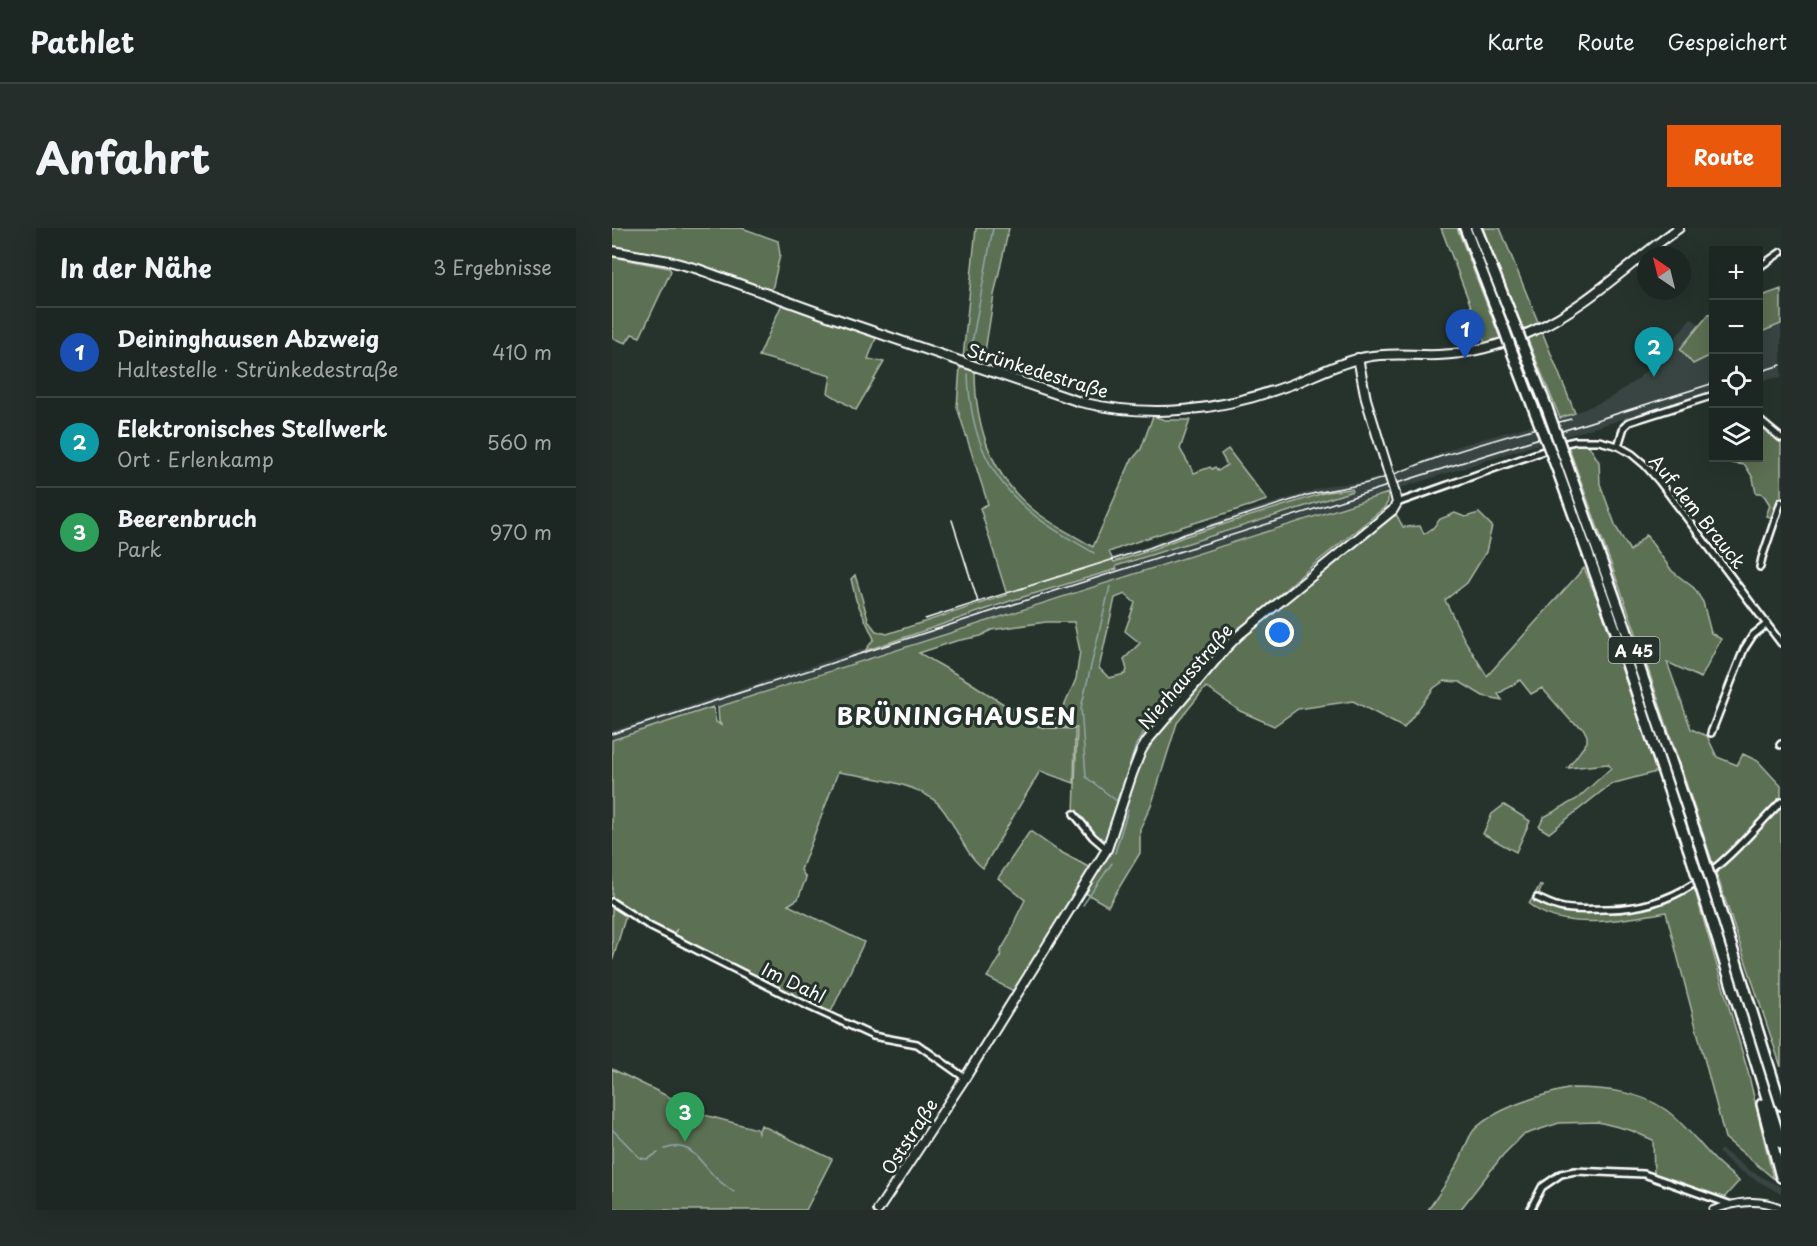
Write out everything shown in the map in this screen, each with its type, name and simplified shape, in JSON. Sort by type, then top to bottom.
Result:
[{"type":"highway","name":"A 45","points":[[1465,228],[1555,463],[1618,637],[1688,847],[1781,1143]]},
{"type":"highway","name":"A 45","points":[[1476,228],[1547,408],[1634,651],[1699,843],[1781,1105]]},
{"type":"highway","points":[[1770,1067],[1781,1089]]},
{"type":"highway","points":[[1757,1069],[1758,1086],[1781,1177]]},
{"type":"main road","name":"Strünkedestraße","points":[[612,251],[669,261],[698,269],[1080,402],[1122,410],[1155,412],[1182,411],[1247,399],[1358,358],[1389,354],[1441,355],[1508,341],[1572,311],[1679,228]]},
{"type":"main road","points":[[1358,358],[1366,399],[1397,503]]},
{"type":"main road","name":"Nierhausstraße","points":[[965,1078],[1107,849],[1141,751],[1154,731],[1239,635],[1393,510],[1397,503]]},
{"type":"main road","name":"Oststraße","points":[[879,1210],[965,1078]]},
{"type":"street","points":[[1763,264],[1781,252]]},
{"type":"street","points":[[1618,446],[1624,427],[1629,422],[1709,396]]},
{"type":"street","points":[[1763,423],[1781,438]]},
{"type":"street","name":"Auf dem Brauck","points":[[1397,503],[1566,443],[1599,441],[1618,446],[1646,465],[1781,643]]},
{"type":"street","points":[[1760,567],[1781,502]]},
{"type":"street","points":[[1711,733],[1744,649],[1754,635],[1767,624]]},
{"type":"street","points":[[1537,898],[1559,907],[1605,909],[1624,909],[1664,899],[1681,892],[1714,869],[1781,802]]},
{"type":"street","points":[[1074,814],[1093,837],[1107,849]]},
{"type":"street","name":"Im Dahl","points":[[612,902],[651,927],[873,1036],[917,1044],[965,1078]]},
{"type":"street","points":[[1530,1210],[1542,1187],[1560,1174],[1575,1171],[1644,1174],[1729,1204]]},
{"type":"street","points":[[1713,1210],[1729,1204],[1748,1202],[1781,1208]]},
{"type":"shaded area","points":[[1691,318],[1700,325],[1680,349],[1693,363],[1709,356],[1709,393],[1513,452],[612,740],[612,731],[1353,491],[1327,492],[1183,537],[1148,551],[1073,575],[1006,590],[1151,545],[1224,518],[1331,485],[1363,482],[1411,466],[1458,446],[1575,413],[1610,398],[1639,378]]},
{"type":"shaded area","points":[[1781,324],[1781,377],[1763,380],[1763,331]]},
{"type":"shaded area","points":[[1721,1149],[1749,1170],[1781,1187],[1781,1194],[1737,1169],[1718,1152]]},
{"type":"green space","points":[[612,228],[742,228],[778,241],[780,255],[772,290],[689,262],[612,247]]},
{"type":"green space","points":[[976,228],[1009,228],[994,295],[983,364],[963,358]]},
{"type":"green space","points":[[1441,228],[1457,228],[1500,338],[1485,343]]},
{"type":"green space","points":[[1482,228],[1500,228],[1575,413],[1560,418]]},
{"type":"green space","points":[[612,257],[669,268],[671,271],[640,337],[632,334],[626,343],[612,338]]},
{"type":"green space","points":[[1781,289],[1781,324],[1763,331],[1763,300],[1763,296]]},
{"type":"green space","points":[[782,304],[876,338],[868,359],[884,362],[856,410],[828,393],[831,376],[759,356]]},
{"type":"green space","points":[[1709,314],[1709,356],[1693,364],[1680,349]]},
{"type":"green space","points":[[960,367],[975,372],[978,410],[988,446],[995,463],[1016,494],[1037,513],[1093,547],[1131,461],[1141,449],[1153,416],[1165,420],[1190,420],[1180,449],[1194,473],[1210,467],[1212,469],[1215,467],[1218,471],[1227,465],[1221,454],[1228,449],[1267,500],[1109,552],[1114,562],[1183,537],[1327,492],[1352,489],[1353,491],[1116,566],[1117,569],[1013,600],[865,651],[874,639],[856,600],[851,579],[855,575],[869,622],[876,631],[887,634],[1007,595],[980,508],[988,504],[957,407]]},
{"type":"green space","points":[[1763,423],[1781,439],[1781,502],[1775,518],[1766,516],[1770,505],[1761,493],[1756,493],[1753,478],[1745,465],[1729,462],[1763,462]]},
{"type":"green space","points":[[1586,441],[1599,462],[1600,484],[1616,527],[1630,551],[1646,535],[1672,571],[1694,588],[1703,602],[1711,633],[1721,639],[1701,678],[1667,662],[1691,729],[1707,736],[1717,757],[1737,765],[1743,754],[1758,761],[1781,786],[1781,1067],[1634,627],[1567,443]]},
{"type":"green space","points":[[1388,493],[1388,502],[1384,508],[1312,566],[1247,623],[1220,649],[1169,708],[1162,709],[1170,715],[1237,640],[1392,515],[1397,516],[1403,527],[1420,526],[1424,534],[1440,519],[1455,513],[1465,517],[1479,513],[1492,526],[1486,552],[1467,583],[1445,600],[1464,639],[1487,676],[1584,568],[1599,603],[1656,772],[1611,784],[1549,833],[1539,827],[1544,817],[1577,799],[1611,768],[1608,764],[1568,768],[1587,742],[1587,736],[1583,728],[1571,721],[1542,688],[1531,694],[1520,680],[1498,694],[1502,700],[1483,696],[1460,682],[1444,681],[1434,688],[1404,728],[1353,701],[1298,709],[1274,726],[1240,711],[1206,687],[1177,723],[1152,803],[1140,829],[1140,853],[1108,906],[1082,891],[1021,995],[987,977],[1000,958],[1001,950],[1025,900],[998,878],[1030,831],[1057,850],[1094,870],[1107,849],[1074,814],[1077,728],[1037,726],[1075,729],[1074,783],[1040,771],[983,868],[965,847],[947,814],[932,799],[921,792],[893,782],[838,772],[801,870],[806,878],[798,899],[788,905],[864,942],[830,1014],[673,936],[677,929],[672,935],[612,898],[612,740],[713,707],[716,722],[722,726],[719,722],[718,707]],"holes":[[[1125,594],[1135,603],[1125,631],[1140,643],[1124,659],[1127,670],[1125,674],[1109,678],[1099,668],[1115,598]],[[1046,622],[1074,622],[1080,651],[1076,679],[1059,718],[1041,719],[1005,705],[919,653],[981,636],[991,630]]]},
{"type":"green space","points":[[1504,805],[1530,821],[1516,852],[1483,834],[1492,814]]},
{"type":"green space","points":[[1693,884],[1748,1072],[1773,1178],[1725,1138],[1666,912],[1596,922],[1577,921],[1543,913],[1529,904],[1540,885],[1542,886],[1538,896],[1569,906],[1626,907],[1658,903]]},
{"type":"green space","points":[[612,905],[626,915],[612,962]]},
{"type":"green space","points":[[612,1069],[698,1111],[697,1113],[757,1129],[758,1133],[761,1125],[832,1159],[806,1210],[612,1210]]},
{"type":"green space","points":[[1572,1088],[1621,1092],[1656,1104],[1679,1121],[1714,1159],[1739,1181],[1722,1200],[1654,1176],[1653,1140],[1630,1130],[1598,1122],[1559,1123],[1523,1135],[1503,1155],[1460,1210],[1428,1210],[1455,1169],[1472,1133],[1483,1122],[1520,1103]]},
{"type":"waterway","points":[[970,354],[993,228]]},
{"type":"waterway","points":[[968,374],[969,394],[977,431],[983,449],[1001,481],[1013,496],[1035,516],[1094,553]]},
{"type":"waterway","points":[[1110,586],[1081,708],[1086,777],[1118,802]]},
{"type":"waterway","points":[[1125,779],[1136,745],[1148,725]]},
{"type":"waterway","points":[[1117,800],[1120,792]]},
{"type":"waterway","points":[[1115,853],[1128,810]]},
{"type":"waterway","points":[[1083,905],[1112,863]]},
{"type":"waterway","points":[[612,1129],[640,1158],[647,1159],[658,1153]]},
{"type":"waterway","points":[[665,1149],[681,1147],[693,1152],[717,1179],[734,1192]]},
{"type":"railway","points":[[1763,370],[1781,365]]},
{"type":"railway","points":[[612,734],[1061,589],[1709,385]]},
{"type":"railway","points":[[925,619],[1308,495],[1371,482],[1439,457],[1571,419]]},
{"type":"railway","points":[[952,520],[978,602]]},
{"type":"place","name":"Deininghausen Abzweig","points":[[1465,359]]},
{"type":"place","name":"Elektronisches Stellwerk","points":[[1654,377]]},
{"type":"place","name":"Beerenbruch","points":[[685,1142]]},
{"type":"district","name":"BRÜNINGHAUSEN","points":[[957,715]]}]
